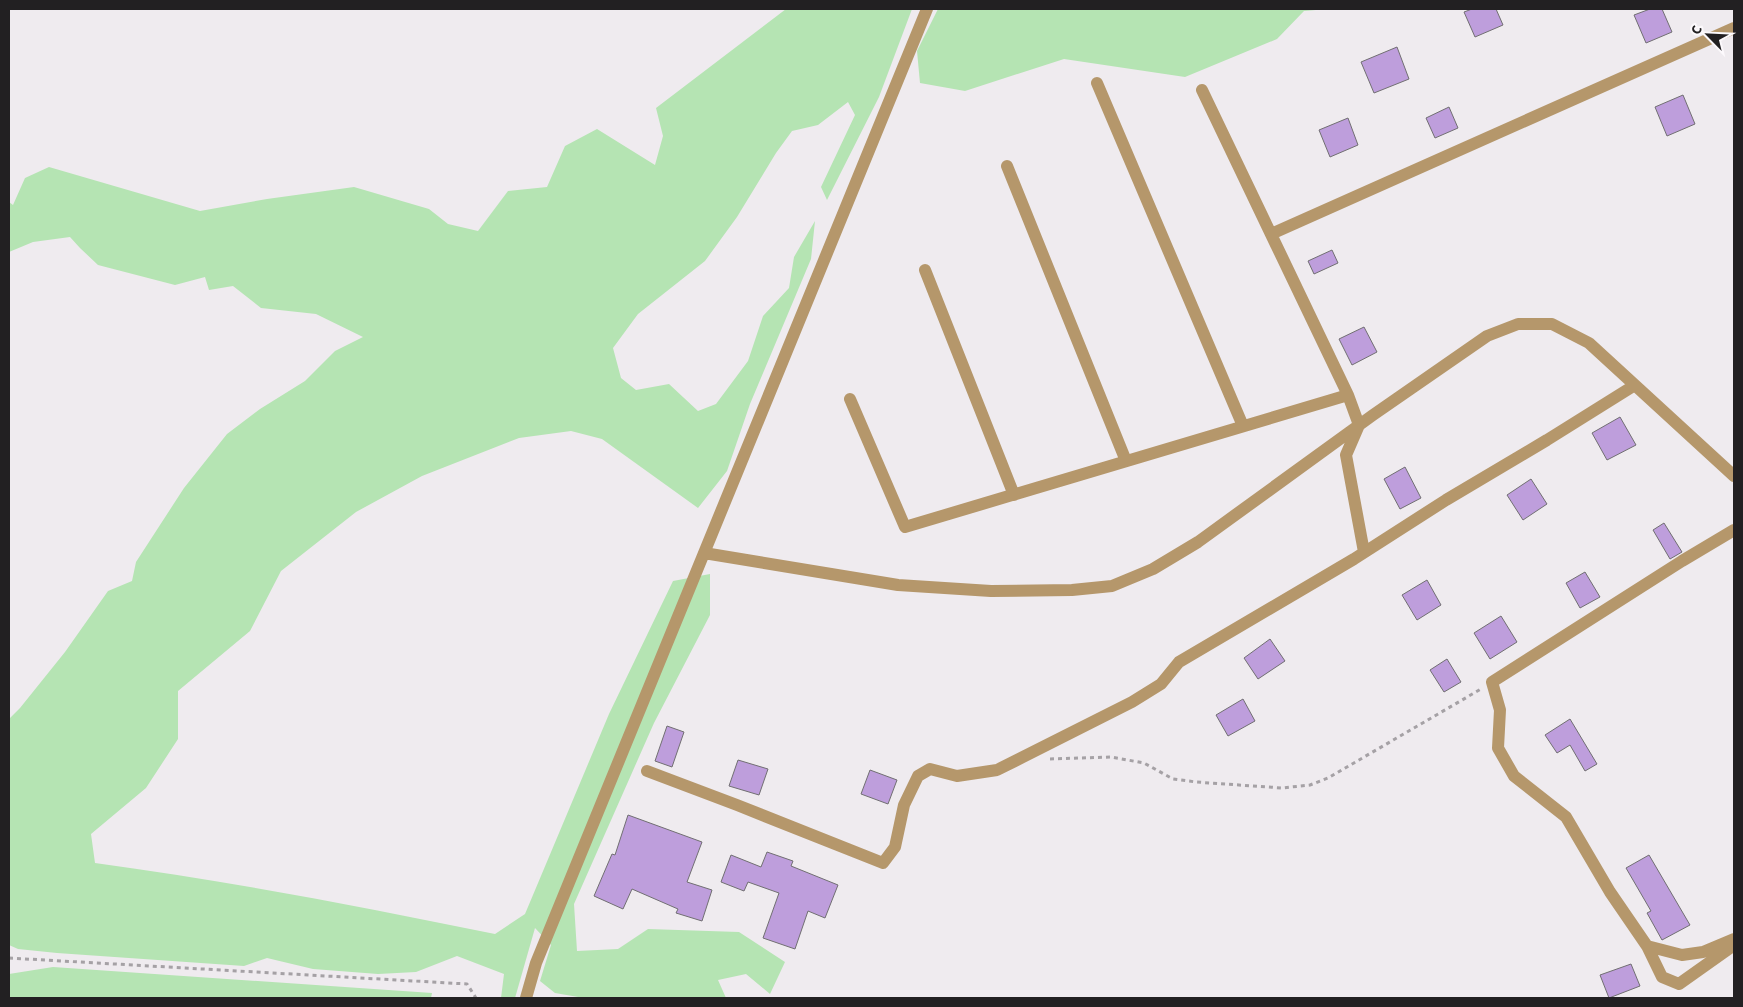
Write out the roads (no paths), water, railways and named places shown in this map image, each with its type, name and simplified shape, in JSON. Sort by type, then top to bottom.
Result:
[{"type":"street","points":[[526,998],[536,963],[927,9]]},
{"type":"street","points":[[1271,234],[1734,28]]},
{"type":"street","points":[[1097,83],[1243,426]]},
{"type":"street","points":[[1202,90],[1348,395],[1359,425],[1346,455],[1364,552]]},
{"type":"street","points":[[1007,166],[1126,461]]},
{"type":"street","points":[[925,270],[1014,495]]},
{"type":"street","points":[[704,553],[898,585],[991,591],[1072,590],[1112,586],[1153,570],[1198,542],[1359,425],[1487,336],[1518,324],[1552,324],[1589,342],[1734,476]]},
{"type":"street","points":[[647,771],[883,863],[895,847],[904,805],[918,776],[930,769],[957,776],[997,770],[1132,702],[1161,684],[1179,662],[1364,552],[1635,385]]},
{"type":"street","points":[[850,399],[905,527],[1348,395]]},
{"type":"street","points":[[1734,530],[1492,682],[1500,710],[1498,748],[1514,776],[1566,816],[1610,892],[1647,946],[1662,977],[1679,984],[1734,945]]},
{"type":"street","points":[[1647,946],[1682,955],[1703,952],[1734,939]]}]
